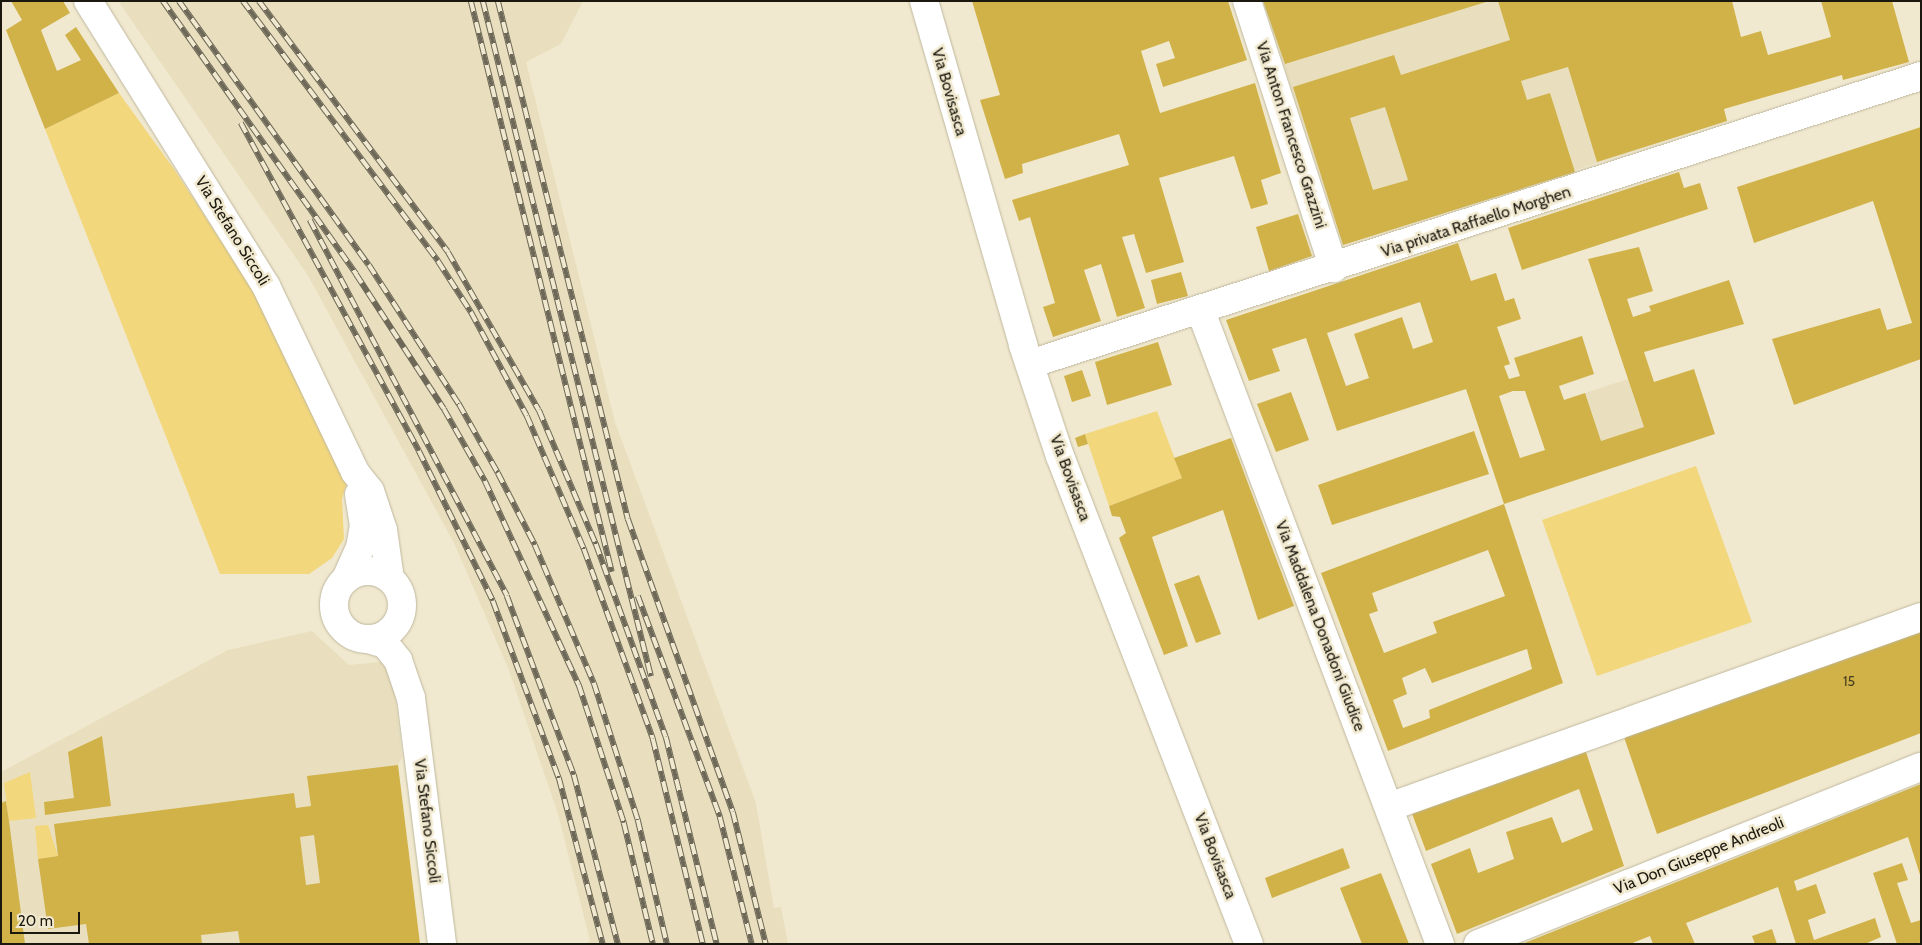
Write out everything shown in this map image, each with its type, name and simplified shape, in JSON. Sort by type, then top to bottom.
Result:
[{"type":"street","name":"Via Stefano Siccoli","points":[[88,1],[266,286],[355,472],[370,491],[383,530],[390,579]]},
{"type":"street","name":"Via Bovisasca","points":[[924,1],[1030,364],[1067,474],[1249,944]]},
{"type":"street","name":"Via Anton Francesco Grazzini","points":[[1247,1],[1334,268]]},
{"type":"street","name":"Via privata Raffaello Morghen","points":[[1030,364],[1334,268],[1921,76]]},
{"type":"street","name":"Via Maddalena Donadoni Giudice","points":[[1200,309],[1440,944]]},
{"type":"street","name":"Via Stefano Siccoli","points":[[346,579],[360,548],[364,526],[355,472]]},
{"type":"street","points":[[366,571],[390,579],[401,596],[400,616],[388,633],[368,639],[348,632],[336,615],[335,595],[346,579],[366,571]]},
{"type":"street","name":"Via Stefano Siccoli","points":[[400,616],[413,674],[411,698]]},
{"type":"street","points":[[1389,807],[1921,617]]},
{"type":"street","name":"Via Stefano Siccoli","points":[[368,639],[385,644],[398,660],[411,698],[442,944]]},
{"type":"street","name":"Via Don Giuseppe Andreoli","points":[[1478,944],[1921,767]]},
{"type":"shaded area","points":[[118,1],[583,1],[561,44],[526,62],[615,422],[756,803],[774,908],[781,907],[788,944],[583,944],[590,941],[558,814],[508,668],[454,543],[307,274]]},
{"type":"shaded area","points":[[1263,1],[1695,1],[1727,121],[1343,245]]},
{"type":"shaded area","points":[[119,93],[176,172],[273,321],[347,482],[342,499],[344,539],[332,558],[309,574],[220,574],[45,129]]},
{"type":"shaded area","points":[[1628,379],[1639,414],[1662,406],[1675,447],[1588,475],[1564,400]]},
{"type":"shaded area","points":[[1157,411],[1182,478],[1109,506],[1085,434]]},
{"type":"shaded area","points":[[1696,466],[1752,622],[1597,676],[1542,520]]},
{"type":"shaded area","points":[[312,631],[349,665],[391,661],[402,757],[398,765],[420,944],[1,944],[1,772],[228,650]]},
{"type":"shaded area","points":[[30,772],[36,818],[9,821],[4,783]]},
{"type":"shaded area","points":[[48,825],[58,856],[38,859],[35,826]]},
{"type":"building","points":[[11,1],[63,1],[70,13],[41,30],[57,71],[81,60],[65,35],[76,27],[119,93],[45,129],[6,30],[22,20]]},
{"type":"building","points":[[972,1],[1228,1],[1247,60],[1163,87],[1156,64],[1175,58],[1169,41],[1141,51],[1160,113],[1255,83],[1281,173],[1261,180],[1268,204],[1251,209],[1234,156],[1159,178],[1184,262],[1146,273],[1134,234],[1122,237],[1145,308],[1117,317],[1101,264],[1084,270],[1101,321],[1053,337],[1043,307],[1055,303],[1030,217],[1019,221],[1012,200],[1129,165],[1119,134],[1022,164],[1023,173],[1005,179],[980,100],[1000,95]]},
{"type":"building","points":[[1263,1],[1486,1],[1486,2],[1285,64]]},
{"type":"building","points":[[1498,1],[1732,1],[1741,37],[1761,31],[1768,55],[1831,37],[1821,1],[1892,1],[1909,62],[1843,80],[1842,75],[1724,109],[1727,121],[1597,162],[1568,67],[1521,81],[1527,100],[1550,93],[1575,172],[1343,245],[1293,87],[1394,55],[1401,75],[1510,40]],"holes":[[[1385,107],[1408,180],[1373,190],[1350,118]]]},
{"type":"building","points":[[1921,127],[1921,359],[1794,405],[1772,339],[1880,308],[1887,330],[1912,323],[1873,201],[1754,243],[1737,187]]},
{"type":"building","points":[[1679,172],[1684,188],[1700,183],[1708,209],[1522,270],[1508,228]]},
{"type":"building","points":[[1298,214],[1312,256],[1269,271],[1256,227]]},
{"type":"building","points":[[1458,243],[1471,281],[1496,273],[1505,301],[1514,298],[1521,319],[1497,327],[1510,364],[1504,366],[1509,379],[1520,376],[1514,358],[1582,336],[1594,374],[1559,386],[1564,400],[1585,393],[1601,441],[1644,427],[1588,259],[1639,247],[1653,291],[1627,299],[1633,317],[1651,311],[1649,306],[1729,280],[1744,324],[1644,352],[1654,382],[1694,369],[1715,434],[1504,504],[1466,389],[1337,431],[1306,338],[1272,349],[1280,371],[1249,381],[1226,320]],"holes":[[[1420,302],[1433,342],[1413,349],[1402,317],[1354,334],[1369,378],[1346,386],[1327,333]],[[1513,391],[1525,391],[1545,450],[1520,458],[1499,396]]]},
{"type":"building","points":[[1181,272],[1188,296],[1157,304],[1151,280]]},
{"type":"building","points":[[1158,342],[1172,385],[1107,405],[1095,362]]},
{"type":"building","points":[[1082,370],[1091,396],[1072,402],[1064,376]]},
{"type":"building","points":[[1291,392],[1309,440],[1276,452],[1257,404]]},
{"type":"building","points":[[1474,431],[1489,474],[1332,525],[1318,485]]},
{"type":"building","points":[[1085,434],[1088,444],[1078,447],[1075,438]]},
{"type":"building","points":[[1231,438],[1294,606],[1258,620],[1223,510],[1152,537],[1188,646],[1164,655],[1119,538],[1126,533],[1120,517],[1112,516],[1109,506],[1182,478],[1174,458]]},
{"type":"building","points":[[1504,504],[1563,683],[1388,751],[1321,573]],"holes":[[[1488,550],[1505,596],[1433,622],[1437,633],[1384,653],[1369,614],[1378,611],[1372,593]],[[1527,649],[1532,669],[1429,710],[1430,718],[1403,728],[1393,700],[1407,694],[1402,678],[1425,668],[1432,683]]]},
{"type":"building","points":[[1199,575],[1221,634],[1196,643],[1174,584]]},
{"type":"building","points":[[1921,629],[1921,733],[1657,834],[1624,737]]},
{"type":"building","points":[[102,736],[111,806],[45,815],[44,802],[74,798],[68,752]]},
{"type":"building","points":[[1584,746],[1624,866],[1457,934],[1431,864],[1470,848],[1478,873],[1514,859],[1506,832],[1552,817],[1562,843],[1593,830],[1579,789],[1426,851],[1411,811]]},
{"type":"building","points":[[398,765],[420,944],[240,944],[238,931],[201,935],[202,944],[89,944],[86,924],[48,929],[38,859],[58,856],[54,824],[294,793],[296,808],[311,806],[307,776]],"holes":[[[314,835],[320,883],[306,885],[300,837]]]},
{"type":"building","points":[[1921,784],[1921,878],[1908,837],[1794,881],[1797,891],[1816,884],[1826,913],[1808,920],[1814,940],[1875,918],[1881,937],[1865,944],[1796,944],[1778,887],[1686,923],[1695,944],[1653,944],[1650,936],[1630,944],[1522,944]]},
{"type":"building","points":[[6,801],[25,944],[1,944],[1,803]]},
{"type":"building","points":[[1343,848],[1350,868],[1272,898],[1265,878]]},
{"type":"building","points":[[1902,863],[1908,880],[1897,883],[1911,923],[1921,920],[1921,942],[1917,944],[1897,944],[1873,873]]},
{"type":"building","points":[[1381,873],[1409,944],[1362,944],[1340,888]]},
{"type":"building","points":[[1772,929],[1777,944],[1755,944],[1752,936]]},
{"type":"railway","points":[[163,1],[356,274],[444,409],[485,481],[579,685],[624,823],[653,944]]},
{"type":"railway","points":[[179,1],[369,265],[459,404],[498,473],[535,545],[594,683],[638,820],[667,944]]},
{"type":"railway","points":[[243,1],[438,261],[471,312],[527,416],[584,549],[653,739],[703,944]]},
{"type":"railway","points":[[259,1],[448,252],[539,410],[596,544],[666,737],[717,944]]},
{"type":"railway","points":[[471,1],[612,572]]},
{"type":"railway","points":[[483,1],[651,676]]},
{"type":"railway","points":[[498,1],[628,519],[733,812],[766,944]]},
{"type":"railway","points":[[241,123],[419,451],[493,601],[559,778],[603,944]]},
{"type":"railway","points":[[310,220],[507,596],[574,775],[618,944]]},
{"type":"railway","points":[[638,596],[720,817],[752,944]]}]
